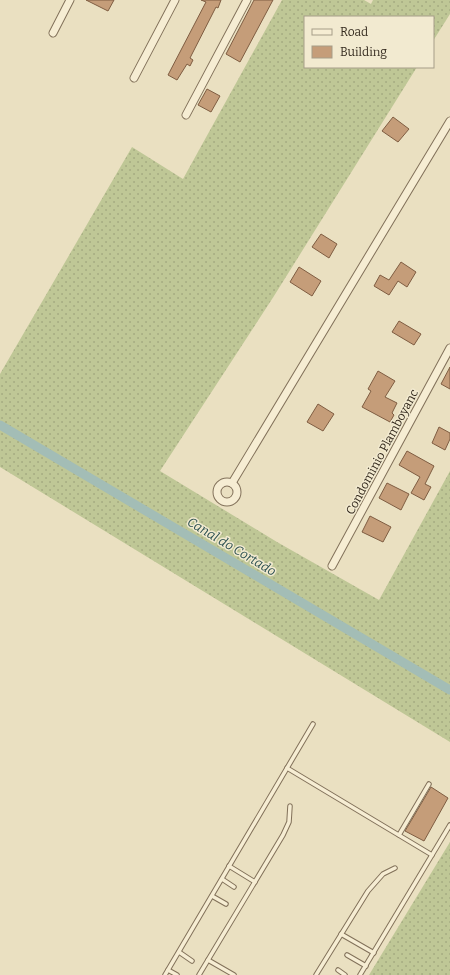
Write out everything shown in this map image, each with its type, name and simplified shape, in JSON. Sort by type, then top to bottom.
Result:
[{"type":"street","points":[[53,33],[70,0]]},
{"type":"street","points":[[134,78],[175,0]]},
{"type":"street","points":[[186,114],[247,0]]},
{"type":"street","points":[[232,483],[450,121]]},
{"type":"street","name":"Condominio Plamboyanc","points":[[332,566],[450,348]]},
{"type":"lane","points":[[165,975],[313,724]]},
{"type":"lane","points":[[287,768],[432,854]]},
{"type":"lane","points":[[399,835],[429,784]]},
{"type":"lane","points":[[199,975],[283,836],[289,822],[290,806]]},
{"type":"lane","points":[[360,975],[450,825]]},
{"type":"lane","points":[[229,866],[255,882]]},
{"type":"lane","points":[[316,975],[375,881],[383,874],[395,868]]},
{"type":"lane","points":[[222,878],[234,886]]},
{"type":"lane","points":[[212,896],[226,904]]},
{"type":"lane","points":[[341,934],[374,953]]},
{"type":"lane","points":[[179,952],[192,961]]},
{"type":"lane","points":[[347,955],[366,966]]},
{"type":"lane","points":[[208,960],[234,975]]},
{"type":"lane","points":[[168,970],[177,975]]},
{"type":"lane","points":[[338,970],[345,975]]},
{"type":"green space","points":[[282,0],[364,0],[371,4],[373,0],[450,0],[450,14],[434,39],[434,16],[304,16],[304,68],[416,68],[274,296],[160,471],[277,542],[379,600],[450,471],[450,742],[0,467],[0,374],[132,147],[183,179]]},
{"type":"green space","points":[[450,842],[450,975],[369,975]]},
{"type":"building","points":[[86,0],[114,0],[108,11]]},
{"type":"building","points":[[201,0],[221,0],[190,58],[193,60],[190,66],[187,64],[177,80],[168,75],[206,2]]},
{"type":"building","points":[[254,0],[273,0],[240,62],[226,54]]},
{"type":"building","points":[[207,89],[220,96],[211,112],[198,105]]},
{"type":"building","points":[[393,117],[409,129],[398,142],[382,131]]},
{"type":"building","points":[[321,234],[337,244],[329,258],[312,247]]},
{"type":"building","points":[[401,262],[416,272],[407,287],[398,281],[389,295],[374,286],[380,275],[389,280]]},
{"type":"building","points":[[299,267],[321,281],[312,296],[290,282]]},
{"type":"building","points":[[399,321],[421,334],[414,345],[392,332]]},
{"type":"building","points":[[450,367],[450,389],[441,384]]},
{"type":"building","points":[[378,371],[395,381],[385,397],[397,403],[392,413],[394,415],[390,422],[362,407],[371,391],[368,389]]},
{"type":"building","points":[[318,404],[334,414],[323,431],[307,422]]},
{"type":"building","points":[[439,427],[450,433],[450,439],[445,450],[432,443]]},
{"type":"building","points":[[407,451],[434,466],[425,484],[431,487],[424,500],[411,493],[420,477],[399,465]]},
{"type":"building","points":[[387,483],[409,494],[401,510],[379,498]]},
{"type":"building","points":[[370,516],[391,527],[383,542],[362,532]]},
{"type":"building","points":[[431,787],[448,798],[424,841],[405,831]]},
{"type":"waterway","name":"Canal do Cortado","points":[[0,425],[450,690]]}]
